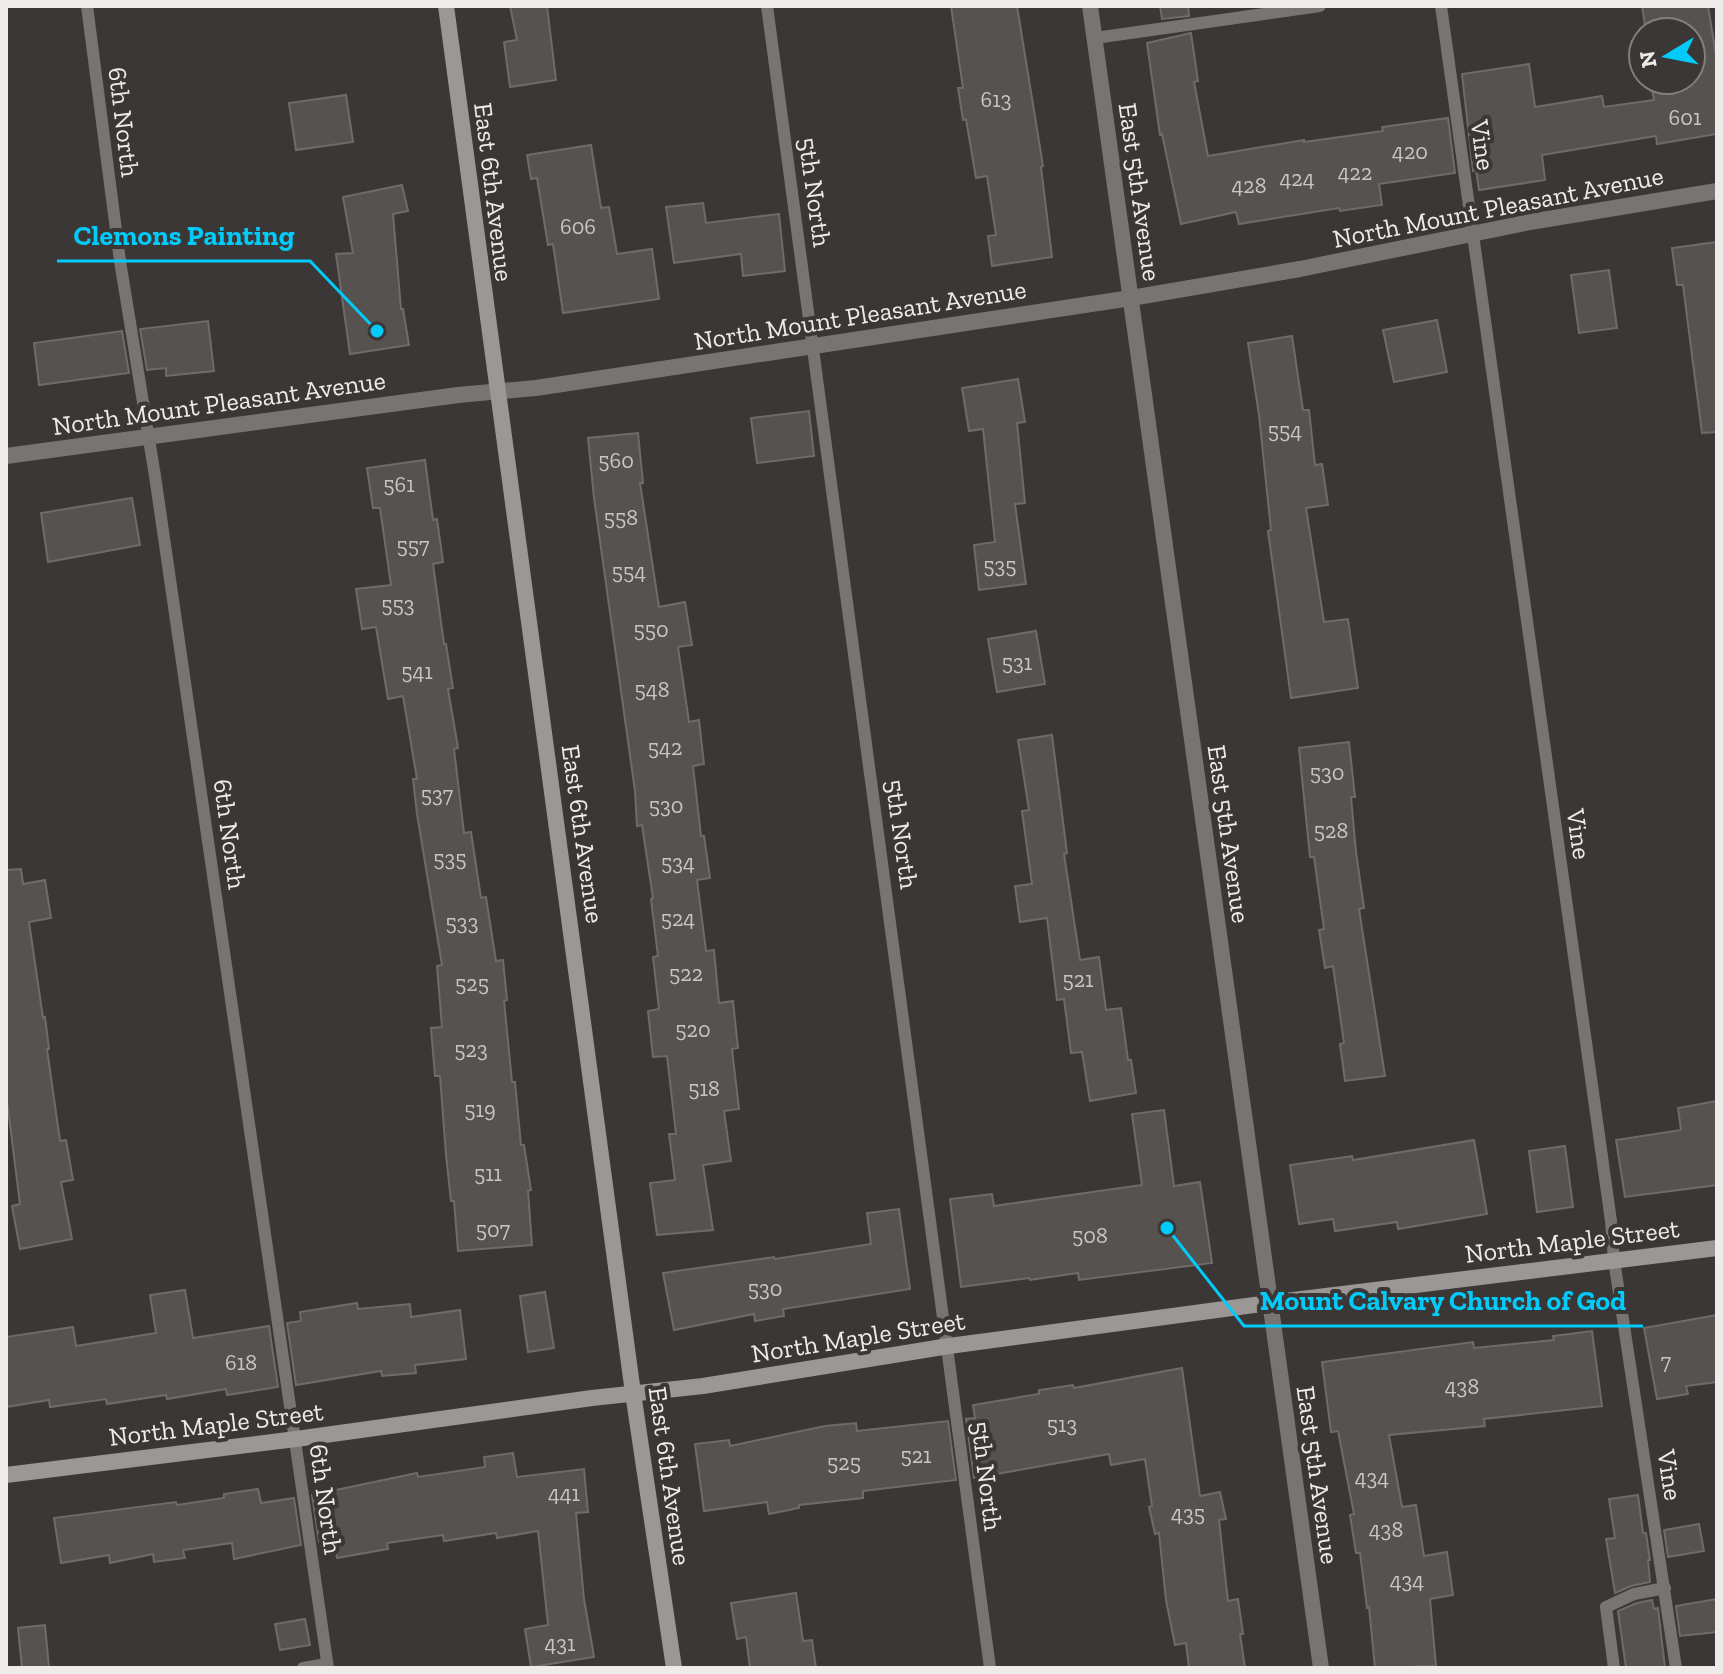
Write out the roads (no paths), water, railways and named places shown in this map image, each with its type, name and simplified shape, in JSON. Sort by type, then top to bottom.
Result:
[{"type":"street","name":"East 6th Avenue","points":[[446,6],[633,1393],[674,1668]]},
{"type":"street","name":"East 5th Avenue","points":[[1090,6],[1321,1668]]},
{"type":"street","name":"North Mount Pleasant Avenue","points":[[6,456],[496,392],[1131,298],[1300,269],[1530,222],[1717,191]]},
{"type":"street","name":"North Maple Street","points":[[6,1475],[703,1386],[949,1346],[1269,1303],[1717,1248]]},
{"type":"lane","name":"6th North","points":[[87,6],[120,261],[149,436],[327,1666]]},
{"type":"lane","name":"5th North","points":[[767,6],[990,1668]]},
{"type":"lane","points":[[1095,38],[1320,6]]},
{"type":"lane","name":"Vine","points":[[1441,6],[1614,1260],[1676,1668]]},
{"type":"lane","points":[[1614,1668],[1606,1607],[1634,1594],[1665,1588]]},
{"type":"lane","points":[[303,1668],[327,1666]]},
{"type":"place","name":"Clemons Painting","points":[[377,331]]},
{"type":"place","name":"Mount Calvary Church of God","points":[[1167,1228]]}]
